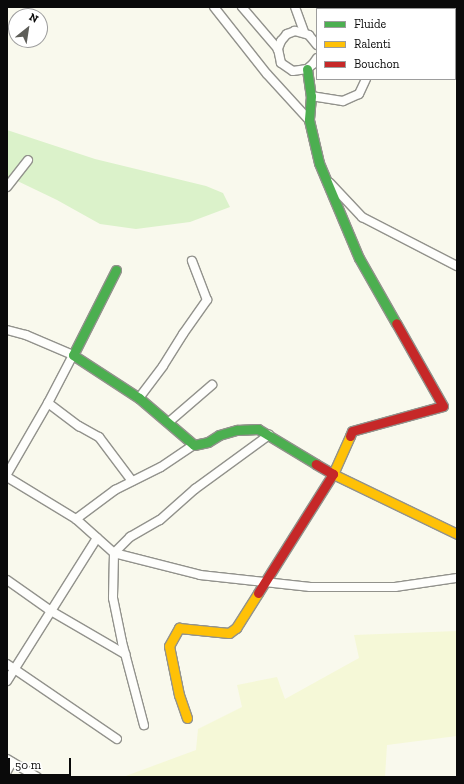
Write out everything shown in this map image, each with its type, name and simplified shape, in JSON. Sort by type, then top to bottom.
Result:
[{"type":"street","points":[[214,7],[267,74],[309,120]]},
{"type":"street","points":[[242,7],[278,49]]},
{"type":"street","points":[[296,7],[304,32]]},
{"type":"street","points":[[316,43],[314,39],[304,32],[295,32],[287,34],[281,40],[278,49],[278,56],[286,68],[300,71],[307,69],[316,60]]},
{"type":"street","points":[[187,718],[180,695],[169,646],[178,628],[229,633],[236,628],[333,474],[352,431],[443,406],[359,258],[320,163],[309,120],[311,96],[307,69]]},
{"type":"street","points":[[311,96],[343,101],[359,94],[366,80]]},
{"type":"street","points":[[7,187],[28,160]]},
{"type":"street","points":[[328,181],[342,198],[362,216],[457,266]]},
{"type":"street","points":[[139,398],[163,366],[207,300],[192,260]]},
{"type":"street","points":[[7,474],[48,403],[116,270]]},
{"type":"street","points":[[7,330],[26,335],[73,355],[139,398],[169,422],[194,446]]},
{"type":"street","points":[[169,422],[212,385]]},
{"type":"street","points":[[48,403],[79,426],[99,437],[132,481]]},
{"type":"street","points":[[76,519],[115,490],[161,467],[194,446],[208,442],[219,435],[237,430],[258,429],[333,474],[457,534]]},
{"type":"street","points":[[144,724],[113,598],[114,553],[130,537],[160,520],[202,484],[269,435]]},
{"type":"street","points":[[7,477],[76,519],[114,553],[200,575],[310,587],[375,588],[457,578]]},
{"type":"street","points":[[7,681],[97,538]]},
{"type":"street","points":[[7,580],[51,611],[126,654]]},
{"type":"street","points":[[7,664],[117,739]]},
{"type":"street","points":[[7,771],[9,761],[37,777]]},
{"type":"green space","points":[[7,130],[95,159],[206,186],[223,193],[230,207],[190,222],[136,229],[100,224],[57,200],[7,176]]},
{"type":"green space","points":[[457,631],[457,736],[387,745],[385,777],[123,777],[196,750],[198,729],[242,707],[237,685],[277,677],[285,699],[359,658],[354,635]]},
{"type":"traffic: fast","points":[[307,69],[311,96],[309,120],[319,163],[359,258],[396,323]]},
{"type":"traffic: fast","points":[[116,270],[73,355],[139,398],[194,445],[208,442],[219,435],[237,430],[258,429],[316,464]]},
{"type":"traffic: slow","points":[[350,436],[333,474],[457,534]]},
{"type":"traffic: slow","points":[[187,718],[179,695],[169,646],[179,628],[229,633],[236,628],[258,593]]},
{"type":"traffic: jam","points":[[350,436],[352,431],[443,406],[396,323]]},
{"type":"traffic: jam","points":[[258,593],[333,474],[316,464]]}]
